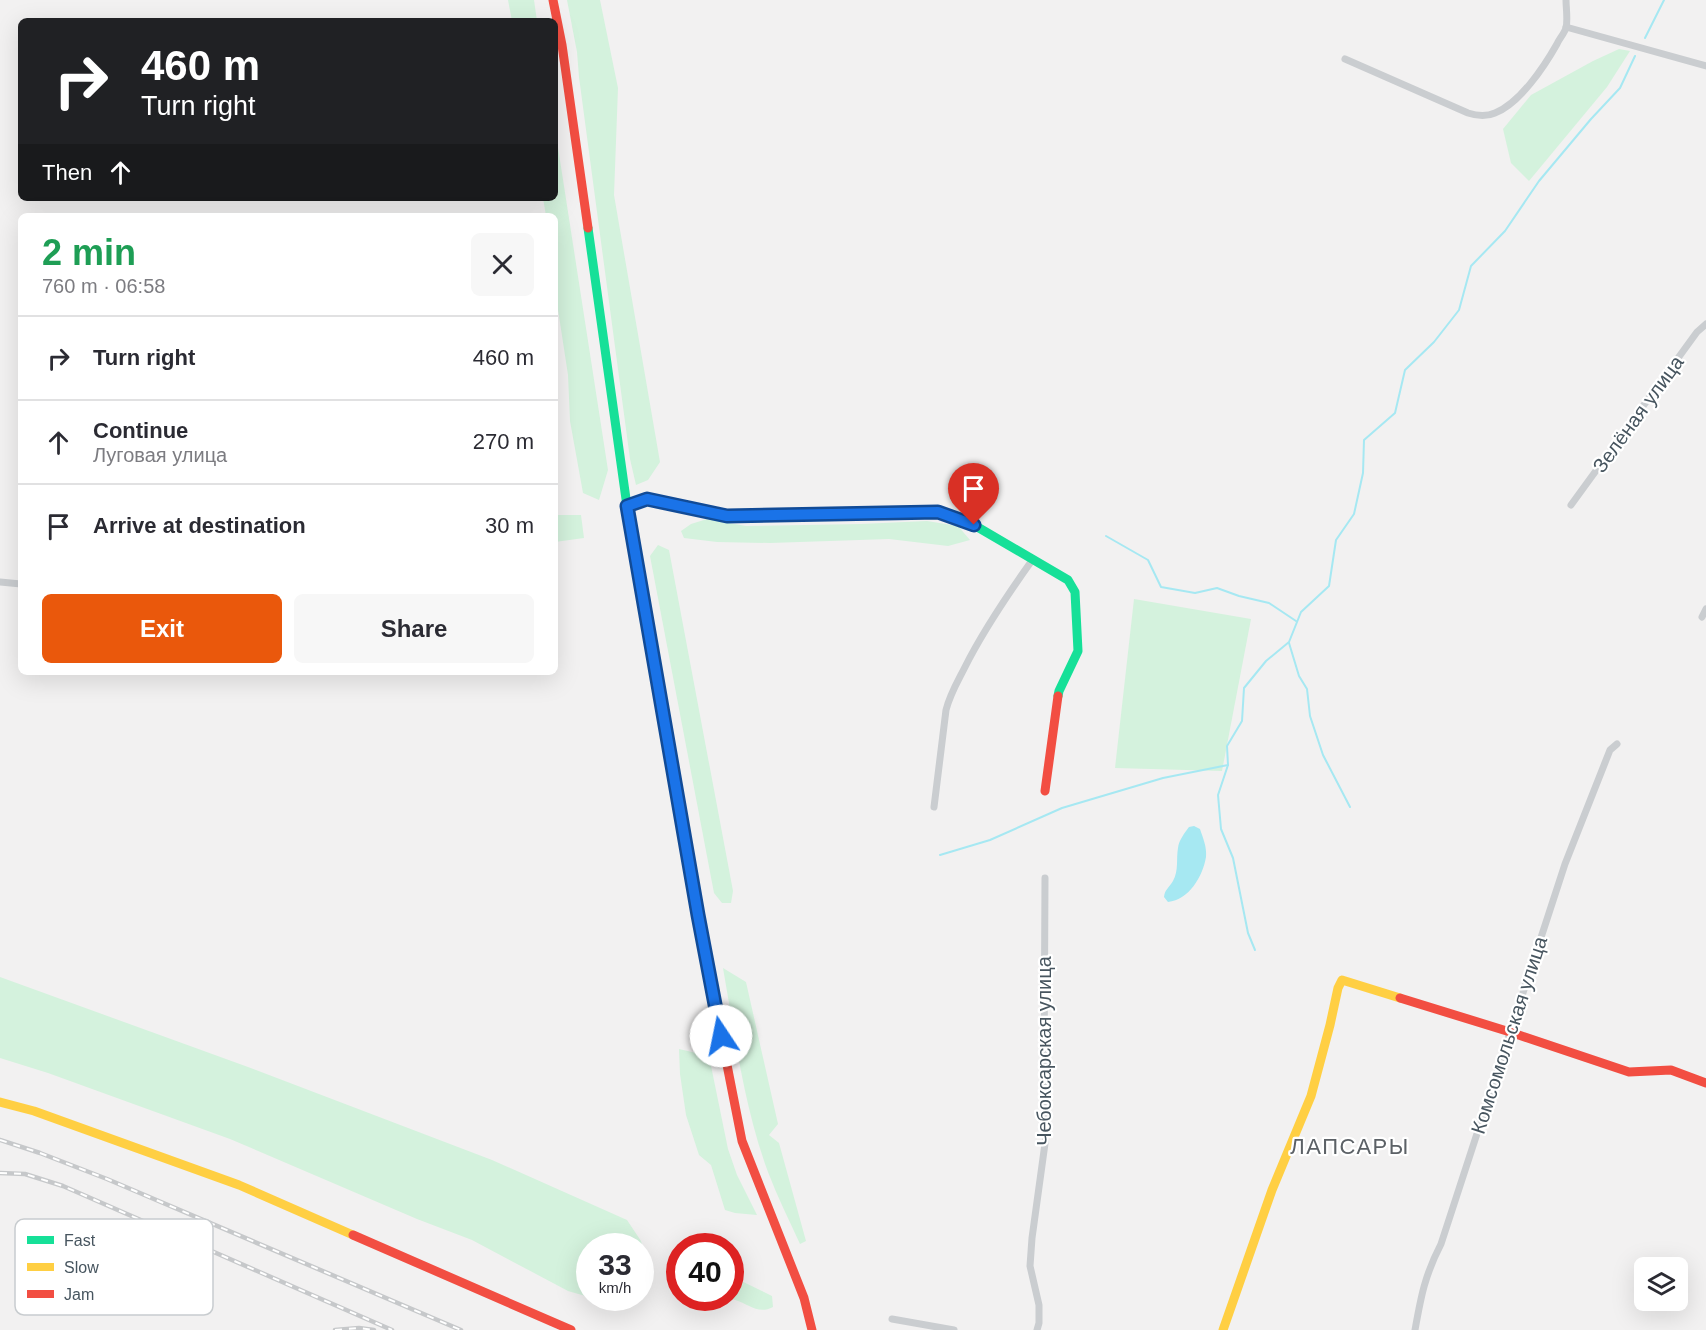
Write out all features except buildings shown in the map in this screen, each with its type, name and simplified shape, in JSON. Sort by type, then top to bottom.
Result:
[{"type":"main road","points":[[553,0],[557,18]]},
{"type":"main road","points":[[558,25],[627,506],[733,1102],[742,1141],[804,1298],[812,1330]]},
{"type":"main road","points":[[627,506],[647,499],[727,516],[938,512],[974,525],[1068,580],[1075,592],[1078,651],[1059,691],[1045,791]]},
{"type":"main road","points":[[1223,1330],[1272,1190],[1311,1096],[1342,980],[1629,1072],[1671,1071],[1706,1083]]},
{"type":"main road","points":[[0,1102],[34,1111],[239,1185],[571,1330]]},
{"type":"street","points":[[1346,59],[1468,113],[1479,116],[1497,113],[1529,86],[1546,64],[1566,27],[1566,0]]},
{"type":"street","points":[[1566,27],[1706,66]]},
{"type":"street","name":"Зелёная улица","points":[[1571,505],[1697,332],[1706,324]]},
{"type":"street","points":[[934,807],[940,749],[950,697],[999,607],[1033,559]]},
{"type":"street","points":[[0,582],[18,584]]},
{"type":"street","points":[[1702,617],[1706,609]]},
{"type":"street","name":"Комсомольская улица","points":[[1415,1330],[1423,1285],[1441,1244],[1564,864],[1610,750],[1617,744]]},
{"type":"street","name":"Чебоксарская улица","points":[[1037,1330],[1039,1305],[1030,1266],[1047,1129],[1044,1081],[1045,878]]},
{"type":"street","points":[[892,1319],[954,1330]]},
{"type":"green space","points":[[508,0],[534,0],[537,18],[511,18]]},
{"type":"green space","points":[[567,0],[600,0],[618,88],[614,195],[660,462],[648,480],[636,485],[630,459],[577,52]]},
{"type":"green space","points":[[1619,49],[1630,51],[1607,87],[1529,181],[1511,163],[1503,129],[1531,95]]},
{"type":"green space","points":[[558,147],[608,470],[599,500],[583,493],[570,421],[568,375],[558,310],[558,213],[546,213],[544,201],[558,201]]},
{"type":"green space","points":[[558,515],[581,515],[584,538],[558,542]]},
{"type":"green space","points":[[707,519],[746,526],[927,521],[958,526],[970,540],[948,546],[889,539],[770,543],[717,542],[684,538],[681,531],[691,524]]},
{"type":"green space","points":[[658,545],[669,550],[733,891],[731,903],[722,903],[714,893],[650,556]]},
{"type":"green space","points":[[1134,599],[1251,619],[1222,771],[1115,768]]},
{"type":"green space","points":[[723,968],[746,982],[778,1124],[769,1135],[779,1143],[806,1241],[800,1244],[772,1181],[753,1122],[741,1071]]},
{"type":"green space","points":[[0,977],[248,1067],[492,1160],[627,1220],[636,1233],[576,1233],[576,1293],[472,1240],[417,1219],[230,1139],[0,1058]]},
{"type":"green space","points":[[679,1049],[709,1056],[728,1149],[737,1175],[757,1215],[725,1210],[711,1165],[699,1155],[686,1115]]},
{"type":"green space","points":[[744,1282],[772,1296],[773,1307],[758,1309],[744,1303]]},
{"type":"water","points":[[1194,826],[1200,829],[1206,853],[1202,872],[1188,892],[1168,902],[1164,897],[1175,877],[1179,842],[1189,827]]},
{"type":"waterway","points":[[1645,38],[1664,0]]},
{"type":"waterway","points":[[940,855],[990,840],[1062,808],[1163,778],[1228,765],[1227,746],[1242,721],[1244,688],[1266,661],[1289,642],[1301,612],[1329,586],[1336,540],[1354,514],[1363,473],[1364,440],[1395,413],[1405,370],[1434,342],[1459,310],[1471,266],[1505,231],[1539,181],[1620,88],[1635,56]]},
{"type":"waterway","points":[[1106,536],[1148,560],[1161,587],[1195,593],[1217,588],[1269,603],[1296,621]]},
{"type":"waterway","points":[[1289,643],[1299,676],[1307,689],[1310,716],[1323,755],[1350,807]]},
{"type":"waterway","points":[[1228,765],[1218,795],[1221,829],[1233,858],[1248,933],[1255,950]]},
{"type":"railway","points":[[0,1140],[107,1179],[201,1219]]},
{"type":"railway","points":[[0,1173],[25,1174],[63,1186],[138,1219]]},
{"type":"railway","points":[[213,1224],[461,1330]]},
{"type":"railway","points":[[213,1252],[392,1330]]},
{"type":"railway","points":[[335,1330],[359,1328],[374,1330]]},
{"type":"traffic: fast","points":[[588,228],[635,552]]},
{"type":"traffic: fast","points":[[873,513],[938,512],[974,525],[1068,580],[1075,592],[1078,651],[1058,696]]},
{"type":"traffic: slow","points":[[627,506],[647,499],[727,516],[873,513]]},
{"type":"traffic: slow","points":[[635,552],[717,1014]]},
{"type":"traffic: slow","points":[[1223,1330],[1272,1190],[1311,1096],[1342,980],[1400,998]]},
{"type":"traffic: slow","points":[[0,1102],[34,1111],[239,1185],[353,1235]]},
{"type":"traffic: jam","points":[[553,0],[557,18]]},
{"type":"traffic: jam","points":[[558,25],[588,228]]},
{"type":"traffic: jam","points":[[1045,791],[1058,696]]},
{"type":"traffic: jam","points":[[1400,998],[1629,1072],[1671,1070],[1706,1083]]},
{"type":"traffic: jam","points":[[717,1014],[742,1141],[804,1298],[812,1330]]},
{"type":"traffic: jam","points":[[353,1235],[571,1330]]},
{"type":"district","name":"ЛАПСАРЫ","points":[[1350,1146]]},
{"type":"route","points":[[721,1036],[627,506],[647,499],[727,516],[938,512],[974,525]]}]
